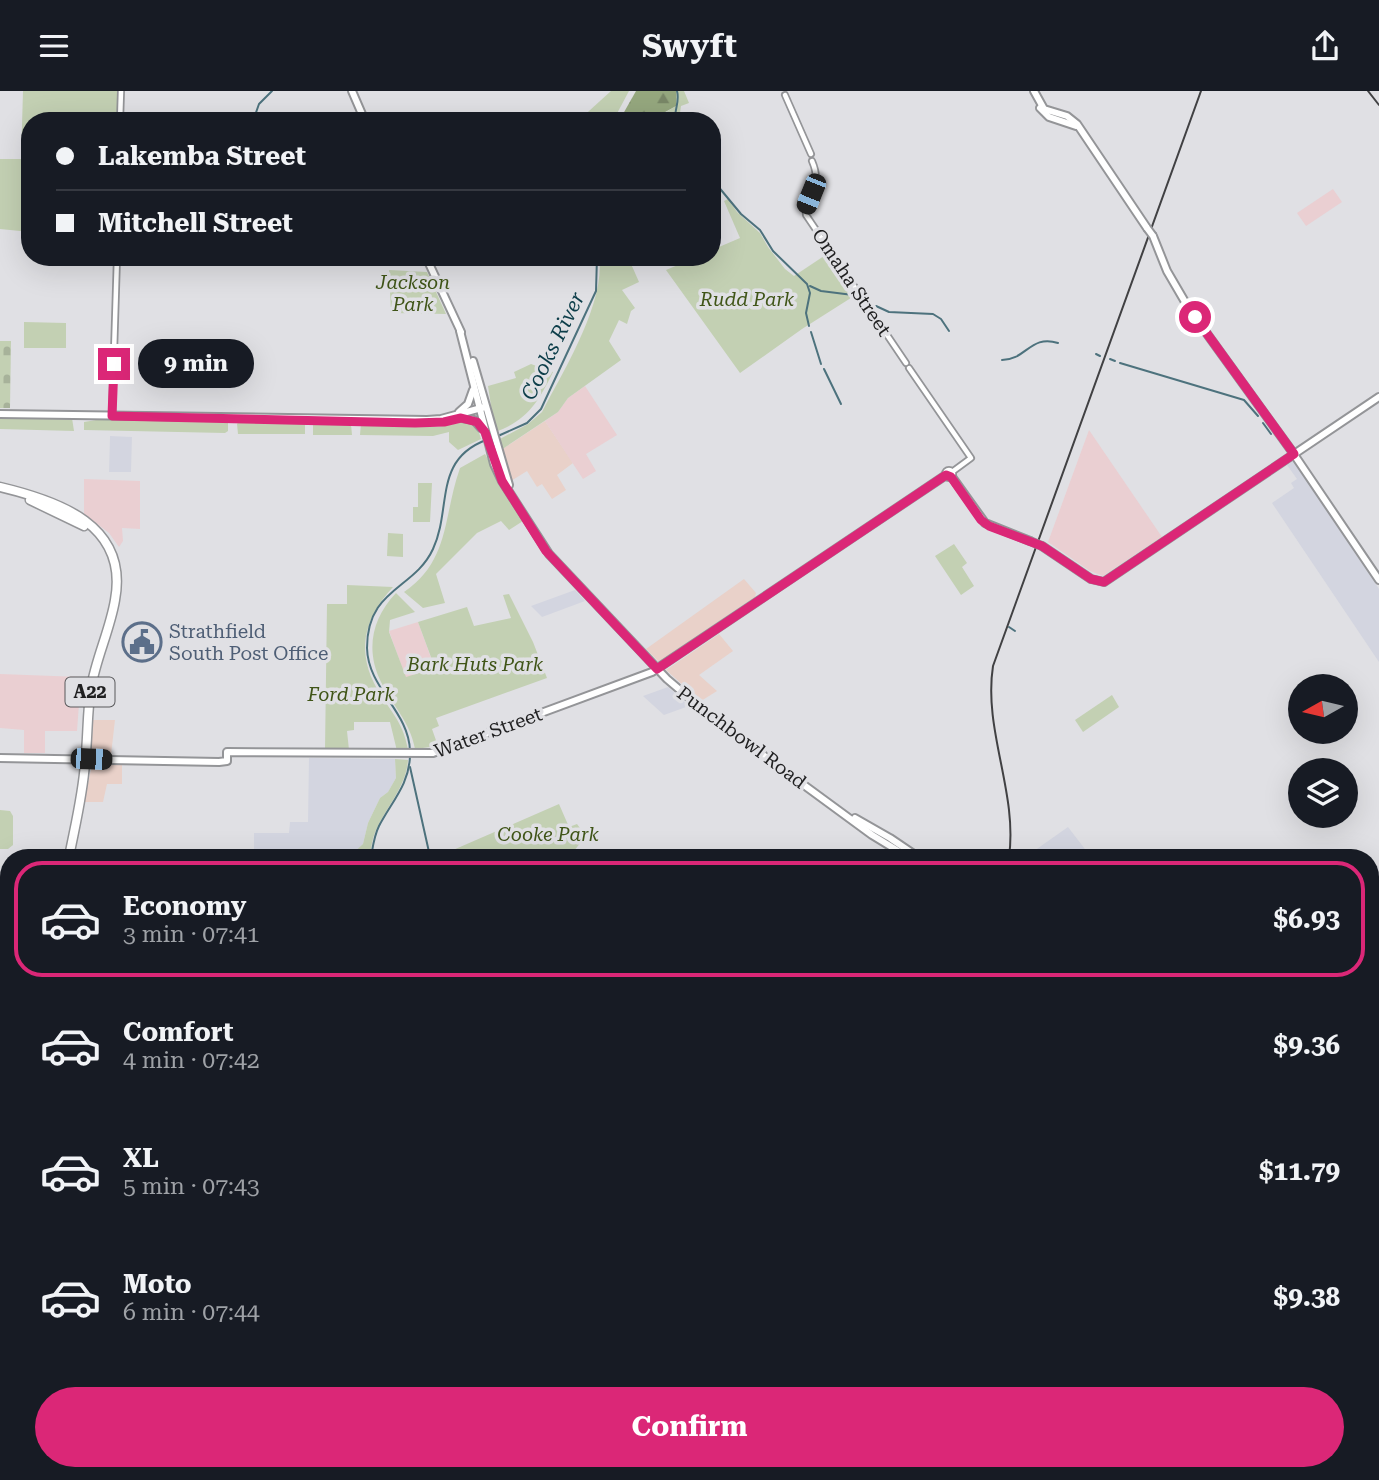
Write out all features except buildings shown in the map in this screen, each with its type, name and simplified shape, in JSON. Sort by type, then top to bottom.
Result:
[{"type":"highway","name":"A22","points":[[0,489],[36,497],[91,524],[102,535],[113,557],[116,596],[92,682],[84,759],[67,849]]},
{"type":"main road","points":[[352,91],[361,112]]},
{"type":"main road","points":[[1035,94],[1045,114],[1073,124],[1091,144],[1153,236],[1167,271],[1190,310],[1294,454],[1379,580]]},
{"type":"main road","points":[[430,266],[470,352],[482,411]]},
{"type":"main road","points":[[460,331],[482,411]]},
{"type":"main road","points":[[458,417],[470,402],[473,384]]},
{"type":"main road","points":[[950,475],[985,523],[1042,546],[1091,579],[1104,582],[1379,397]]},
{"type":"main road","points":[[0,414],[428,420],[482,411]]},
{"type":"main road","name":"Punchbowl Road","points":[[482,411],[499,474],[549,554],[657,669],[714,719],[895,849]]},
{"type":"main road","points":[[458,417],[474,420],[487,433]]},
{"type":"main road","name":"Water Street","points":[[84,759],[227,761],[227,752],[430,754],[657,669],[950,475]]},
{"type":"main road","points":[[0,758],[84,759]]},
{"type":"main road","name":"Punchbowl Road","points":[[844,813],[906,849]]},
{"type":"street","points":[[120,112],[121,91]]},
{"type":"street","name":"Omaha Street","points":[[784,92],[811,154],[808,158],[812,161],[818,179],[806,207],[806,215],[971,458],[950,475]]},
{"type":"street","points":[[112,416],[117,266]]},
{"type":"shaded area","points":[[1333,189],[1342,202],[1306,226],[1297,213]]},
{"type":"shaded area","points":[[585,386],[617,435],[586,454],[596,471],[583,479],[545,421],[558,412],[568,398]]},
{"type":"shaded area","points":[[545,421],[573,463],[557,475],[566,490],[552,499],[542,484],[537,487],[527,471],[511,481],[501,450]]},
{"type":"shaded area","points":[[1089,430],[1162,537],[1103,576],[1090,571],[1048,542]]},
{"type":"shaded area","points":[[110,436],[132,437],[131,472],[109,472]]},
{"type":"shaded area","points":[[1293,461],[1379,589],[1379,662],[1272,503],[1294,488],[1291,483],[1297,479],[1287,465]]},
{"type":"shaded area","points":[[84,479],[140,481],[140,529],[122,528],[123,541],[119,547],[109,533],[84,514]]},
{"type":"shaded area","points":[[744,579],[756,593],[755,597],[659,662],[646,649]]},
{"type":"shaded area","points":[[575,590],[585,601],[542,617],[531,606]]},
{"type":"shaded area","points":[[418,622],[435,669],[406,678],[389,631]]},
{"type":"shaded area","points":[[719,634],[733,651],[699,675],[717,691],[701,701],[666,670]]},
{"type":"shaded area","points":[[0,674],[81,677],[77,731],[45,731],[45,753],[24,753],[24,730],[0,728]]},
{"type":"shaded area","points":[[668,687],[689,706],[664,715],[643,696]]},
{"type":"shaded area","points":[[93,720],[115,720],[111,755],[91,754]]},
{"type":"shaded area","points":[[309,758],[395,759],[396,778],[388,792],[380,798],[368,823],[363,844],[358,849],[254,849],[254,833],[289,833],[290,822],[308,822]]},
{"type":"shaded area","points":[[92,765],[122,765],[122,784],[107,784],[103,802],[84,802]]},
{"type":"shaded area","points":[[1068,827],[1085,849],[1037,849]]},
{"type":"green space","points":[[23,91],[119,91],[118,112],[22,112]]},
{"type":"green space","points":[[611,91],[629,91],[618,112],[588,112]]},
{"type":"green space","points":[[636,91],[676,91],[676,106],[665,112],[624,112]]},
{"type":"green space","points":[[676,91],[684,91],[689,103],[681,106],[680,112],[666,112],[676,106]]},
{"type":"green space","points":[[0,159],[21,159],[21,231],[0,229]]},
{"type":"green space","name":"Rudd Park","points":[[728,199],[737,212],[760,233],[785,269],[794,276],[827,254],[854,296],[740,373],[666,270],[676,266],[721,266],[721,246],[740,238],[724,201]]},
{"type":"green space","points":[[599,266],[632,266],[639,282],[622,290],[635,308],[631,311],[627,324],[619,320],[609,341],[621,360],[568,398],[558,412],[501,450],[498,440],[528,424],[542,412],[590,315]]},
{"type":"green space","name":"Jackson Park","points":[[389,270],[427,272],[446,314],[391,313]]},
{"type":"green space","points":[[24,322],[66,323],[66,348],[24,348]]},
{"type":"green space","points":[[0,341],[11,341],[10,408],[0,408]]},
{"type":"green space","points":[[531,364],[553,372],[548,382],[524,416],[495,432],[488,386],[516,378],[514,372]]},
{"type":"green space","points":[[0,416],[72,418],[74,431],[0,429]]},
{"type":"green space","points":[[102,419],[222,421],[228,423],[228,431],[84,430],[84,422]]},
{"type":"green space","points":[[239,421],[305,422],[305,434],[238,434]]},
{"type":"green space","points":[[469,421],[477,426],[481,439],[458,450],[449,442],[449,432],[433,436],[360,435],[361,423],[438,427]]},
{"type":"green space","points":[[313,423],[351,424],[352,435],[313,435]]},
{"type":"green space","points":[[485,454],[523,521],[509,530],[501,521],[477,533],[436,574],[445,603],[423,608],[404,592],[419,580],[437,552],[460,468]]},
{"type":"green space","points":[[418,483],[432,483],[430,522],[413,522],[413,507],[418,507]]},
{"type":"green space","points":[[388,533],[403,534],[403,557],[387,556]]},
{"type":"green space","points":[[954,544],[967,563],[962,567],[974,586],[961,595],[935,556]]},
{"type":"green space","name":"Ford Park","points":[[347,585],[393,587],[371,620],[365,644],[366,656],[374,683],[398,722],[408,750],[397,751],[390,722],[354,722],[354,730],[347,731],[349,750],[325,749],[327,604],[347,604]]},
{"type":"green space","name":"Bark Huts Park","points":[[396,593],[415,612],[390,620],[389,632],[406,677],[435,668],[418,622],[467,607],[474,626],[511,618],[503,595],[509,594],[547,678],[436,718],[439,726],[432,729],[438,746],[415,749],[405,722],[381,682],[373,658],[376,624]]},
{"type":"green space","points":[[1112,695],[1119,707],[1083,732],[1075,720]]},
{"type":"green space","points":[[395,759],[408,760],[404,779],[376,830],[371,849],[358,849],[363,844],[368,823],[380,798],[388,792],[396,778]]},
{"type":"green space","name":"Cooke Park","points":[[559,804],[569,827],[577,824],[586,836],[575,849],[455,849]]},
{"type":"green space","points":[[0,810],[10,811],[13,816],[13,845],[8,849],[0,849]]},
{"type":"waterway","points":[[256,112],[259,104],[272,91]]},
{"type":"waterway","points":[[675,112],[677,91]]},
{"type":"waterway","points":[[721,190],[741,214],[760,230],[773,251],[807,284],[810,293],[806,313],[809,326]]},
{"type":"waterway","name":"Cooks River","points":[[498,436],[527,423],[541,409],[596,291],[597,266]]},
{"type":"waterway","points":[[810,286],[821,291],[853,295]]},
{"type":"waterway","points":[[876,306],[889,312],[933,314],[941,319],[949,331]]},
{"type":"waterway","points":[[811,332],[821,364]]},
{"type":"waterway","points":[[1002,360],[1017,356],[1041,342],[1058,343]]},
{"type":"waterway","points":[[1096,354],[1100,356]]},
{"type":"waterway","points":[[1110,359],[1115,361]]},
{"type":"waterway","points":[[1120,363],[1244,400],[1258,416]]},
{"type":"waterway","points":[[824,369],[841,404]]},
{"type":"waterway","points":[[1263,423],[1271,434]]},
{"type":"waterway","name":"Cooks River","points":[[410,751],[403,724],[369,663],[369,628],[383,601],[425,563],[433,549],[439,533],[451,472],[458,460],[469,449],[486,440]]},
{"type":"waterway","points":[[1009,627],[1015,631]]},
{"type":"waterway","name":"Cooks River","points":[[372,849],[377,830],[407,776],[410,756]]},
{"type":"waterway","points":[[410,767],[428,849]]},
{"type":"railway","points":[[1009,849],[1009,809],[993,714],[993,666],[1201,91]]},
{"type":"railway","points":[[1368,91],[1379,105]]},
{"type":"place","name":"Strathfield South Post Office","points":[[142,642]]},
{"type":"route","points":[[114,364],[112,416],[415,423],[444,422],[461,418],[474,420],[485,432],[502,481],[546,551],[657,669],[946,475],[951,477],[981,520],[989,526],[1042,546],[1091,579],[1104,582],[1294,454],[1195,317]]}]
